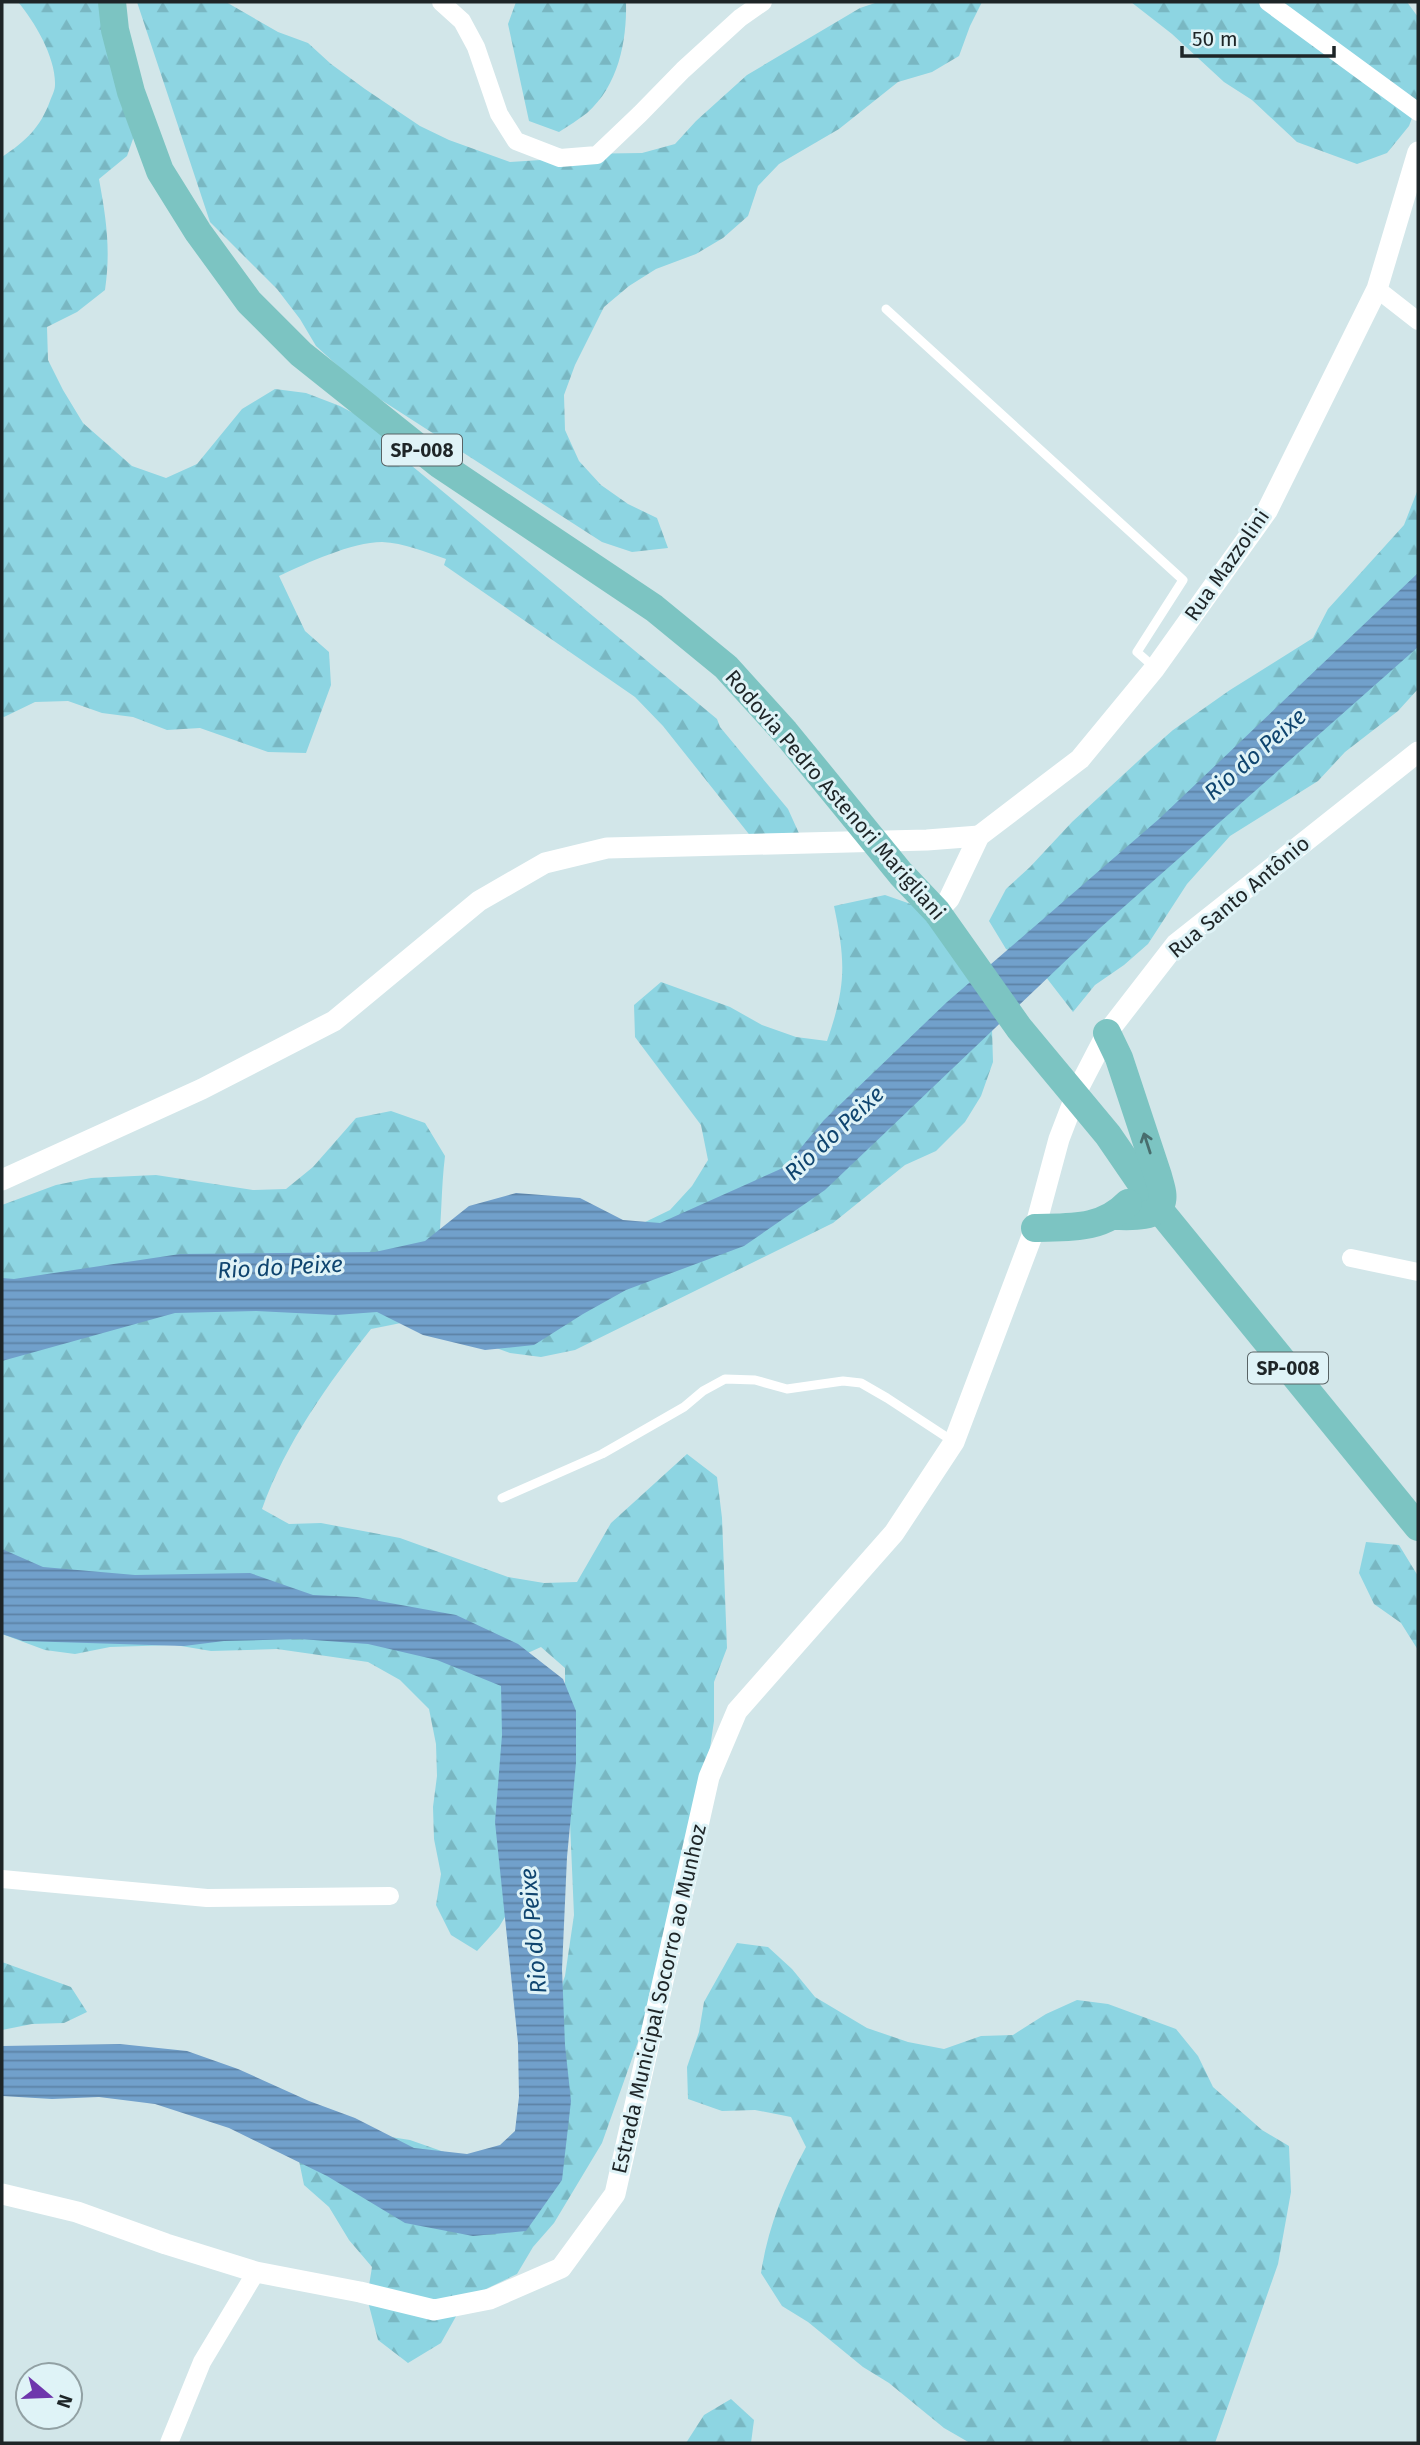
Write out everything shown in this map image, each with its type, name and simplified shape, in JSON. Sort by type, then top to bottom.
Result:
[{"type":"main road","name":"Rodovia Pedro Astenori Marigliani","points":[[112,2],[115,30],[131,92],[160,171],[198,232],[249,302],[301,354],[439,464],[654,608],[726,667],[785,732],[901,874],[944,920],[1019,1028],[1108,1135],[1158,1208],[1418,1527]]},
{"type":"main road","points":[[1035,1228],[1081,1227],[1114,1216],[1137,1216],[1158,1208],[1162,1203],[1163,1195],[1158,1176],[1119,1058],[1107,1033]]},
{"type":"main road","points":[[1114,1216],[1143,1184]]},
{"type":"street","points":[[441,2],[462,21],[477,47],[499,114],[516,141],[560,158],[597,155],[683,70],[738,10],[763,2]]},
{"type":"street","points":[[1268,2],[1418,112]]},
{"type":"street","name":"Rua Mazzolini","points":[[944,920],[949,899],[979,836],[1080,759],[1154,668],[1267,511],[1377,289],[1418,152]]},
{"type":"street","points":[[1377,289],[1418,321]]},
{"type":"street","name":"Rua Santo Antônio","points":[[1035,1228],[1059,1139],[1079,1087],[1107,1033],[1176,944],[1418,752]]},
{"type":"street","points":[[2,1180],[202,1089],[334,1021],[480,901],[545,863],[607,849],[927,840],[979,836]]},
{"type":"street","name":"Estrada Municipal Socorro ao Munhoz","points":[[2,2194],[77,2212],[256,2272],[360,2292],[434,2310],[490,2299],[561,2268],[615,2194],[709,1777],[737,1711],[894,1532],[954,1442],[1035,1228]]},
{"type":"street","points":[[1351,1258],[1418,1272]]},
{"type":"street","points":[[2,1879],[208,1898],[390,1896]]},
{"type":"street","points":[[169,2443],[202,2362],[256,2272]]},
{"type":"lane","points":[[886,309],[1183,580],[1137,652],[1154,668]]},
{"type":"lane","points":[[502,1498],[602,1454],[684,1407],[703,1391],[725,1379],[755,1380],[787,1389],[843,1381],[861,1383],[954,1442]]},
{"type":"green space","points":[[18,2],[98,2],[110,22],[139,122],[127,156],[99,179],[107,234],[105,290],[77,312],[47,327],[48,360],[83,423],[132,466],[166,478],[197,464],[242,409],[275,389],[306,393],[340,406],[372,423],[394,451],[717,719],[720,727],[788,809],[802,840],[756,843],[663,726],[635,697],[444,565],[446,559],[390,543],[357,545],[279,576],[305,631],[329,652],[331,685],[306,753],[268,752],[200,728],[167,730],[133,717],[102,713],[68,701],[35,702],[2,716],[2,157],[37,126],[46,111],[55,85],[48,52]]},
{"type":"green space","points":[[137,2],[226,2],[278,32],[308,43],[331,64],[420,126],[449,140],[510,162],[573,154],[642,153],[675,144],[747,75],[860,8],[878,2],[982,2],[959,56],[932,72],[898,82],[839,129],[779,164],[758,186],[748,216],[723,238],[696,254],[656,269],[629,286],[604,307],[575,365],[564,395],[565,430],[579,461],[601,485],[628,504],[657,518],[668,548],[632,552],[602,542],[361,387],[316,346],[277,289],[210,222]]},
{"type":"green space","points":[[516,2],[626,2],[625,32],[613,77],[598,102],[559,132],[529,121],[508,24]]},
{"type":"green space","points":[[1131,2],[1407,2],[1418,17],[1418,102],[1409,126],[1387,153],[1357,164],[1297,142],[1252,100],[1224,82],[1172,34]]},
{"type":"green space","points":[[1418,489],[1418,689],[1398,711],[1345,752],[1318,781],[1230,836],[1187,884],[1148,944],[1095,985],[1073,1012],[1035,963],[1006,949],[989,921],[1006,889],[1072,822],[1173,730],[1230,690],[1313,638],[1328,609],[1404,525]]},
{"type":"green space","points":[[885,895],[925,909],[948,937],[992,1029],[993,1062],[981,1096],[965,1122],[936,1151],[905,1165],[833,1223],[575,1350],[541,1357],[510,1353],[436,1326],[406,1322],[371,1329],[309,1414],[283,1460],[262,1509],[289,1524],[321,1523],[400,1538],[508,1577],[544,1583],[577,1582],[611,1523],[687,1454],[717,1477],[722,1518],[727,1648],[714,1682],[714,1721],[687,1904],[602,2143],[554,2223],[533,2247],[517,2274],[486,2289],[459,2311],[441,2343],[408,2363],[378,2340],[367,2298],[372,2267],[349,2240],[329,2207],[304,2185],[297,2151],[319,2126],[410,2140],[450,2154],[511,2163],[565,1976],[574,1915],[565,1668],[541,1647],[510,1661],[515,1900],[499,1927],[477,1951],[451,1935],[436,1905],[441,1874],[434,1839],[436,1744],[429,1709],[400,1680],[368,1662],[277,1649],[211,1651],[175,1645],[110,1647],[75,1654],[45,1650],[2,1634],[2,1205],[56,1185],[91,1178],[156,1175],[253,1190],[286,1189],[313,1167],[356,1118],[391,1111],[425,1123],[445,1156],[438,1250],[639,1225],[670,1210],[692,1186],[708,1160],[701,1125],[635,1037],[634,1005],[661,982],[730,1007],[762,1025],[796,1037],[827,1041],[838,1005],[842,974],[841,943],[834,906]]},
{"type":"green space","points":[[1366,1542],[1399,1545],[1418,1576],[1418,1650],[1401,1623],[1374,1604],[1359,1573]]},
{"type":"green space","points":[[737,1943],[768,1947],[792,1969],[815,1997],[867,2028],[908,2042],[944,2049],[981,2036],[1013,2035],[1046,2014],[1077,2000],[1108,2004],[1176,2029],[1198,2056],[1213,2087],[1262,2130],[1289,2146],[1291,2192],[1278,2264],[1215,2443],[970,2443],[944,2428],[808,2322],[782,2306],[761,2273],[778,2208],[806,2147],[791,2117],[755,2110],[722,2111],[688,2099],[687,2067],[699,2032],[704,2002]]},
{"type":"green space","points":[[2,1962],[71,1987],[87,2012],[64,2023],[32,2024],[2,2030]]},
{"type":"green space","points":[[731,2399],[754,2420],[751,2443],[686,2443],[704,2415]]},
{"type":"water","name":"Rio do Peixe","points":[[1418,573],[1418,647],[1100,928],[825,1190],[744,1246],[626,1290],[534,1345],[485,1350],[423,1335],[377,1312],[336,1315],[256,1311],[175,1313],[2,1361],[2,1278],[14,1279],[180,1254],[375,1252],[425,1241],[469,1206],[516,1193],[580,1198],[623,1220],[660,1223],[785,1167],[824,1120],[947,1002],[1159,819]]},
{"type":"water","name":"Rio do Peixe","points":[[2,1549],[43,1567],[135,1575],[250,1573],[313,1595],[357,1597],[456,1615],[518,1644],[563,1679],[576,1711],[576,1763],[567,1857],[562,1969],[565,2045],[571,2101],[562,2180],[526,2231],[473,2236],[405,2223],[327,2176],[229,2128],[155,2104],[99,2097],[52,2099],[2,2096],[2,2046],[120,2044],[187,2051],[238,2069],[355,2118],[414,2148],[467,2154],[500,2145],[515,2131],[519,2097],[518,2043],[495,1822],[502,1735],[501,1686],[437,1660],[368,1644],[300,1639],[224,1641],[184,1646],[23,1641],[2,1634]]}]
